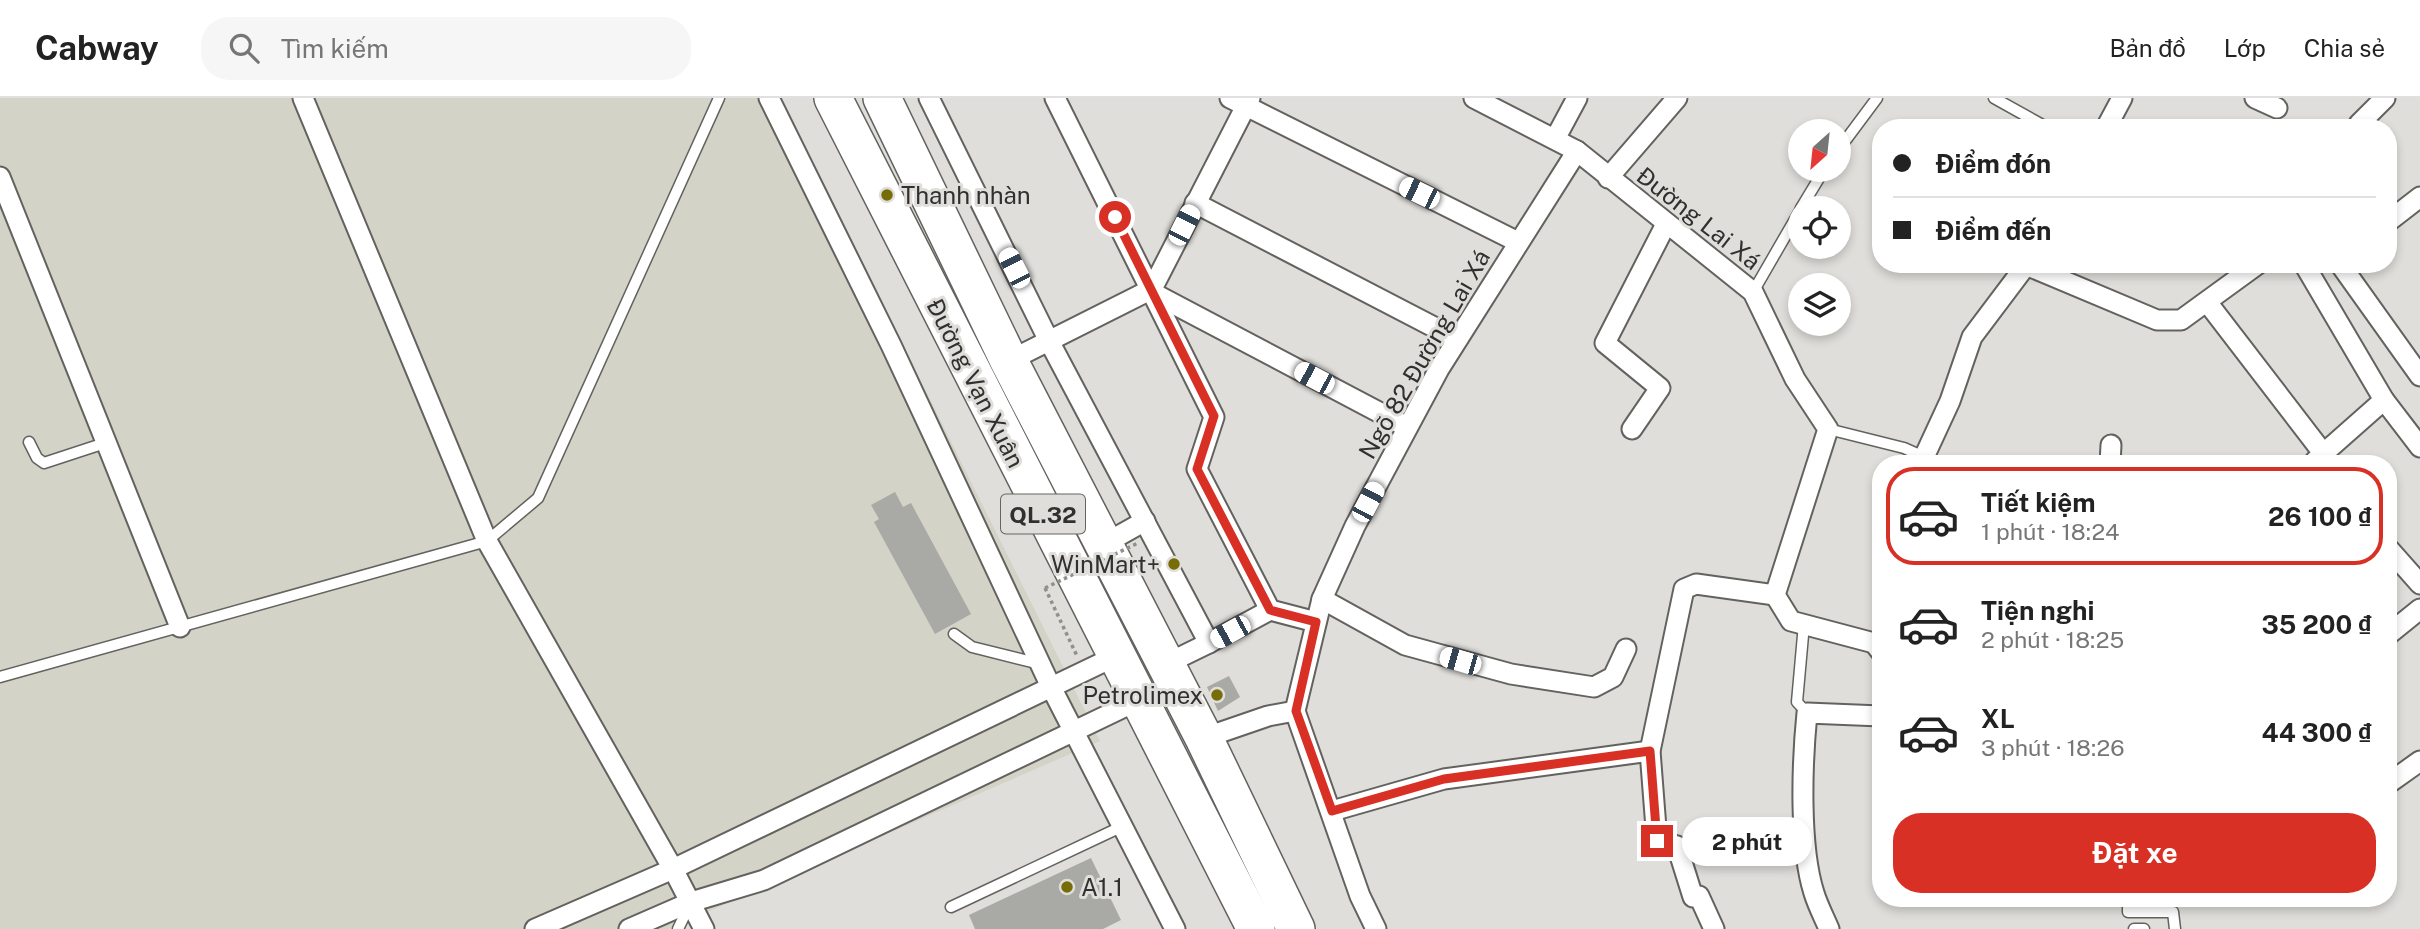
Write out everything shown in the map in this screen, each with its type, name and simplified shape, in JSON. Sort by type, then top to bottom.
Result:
[{"type":"highway","name":"Đường Vạn Xuân","points":[[833,98],[1256,929]]},
{"type":"highway","name":"Đường Vạn Xuân","points":[[882,98],[1009,361],[1121,543],[1166,664],[1296,929]]},
{"type":"highway","points":[[864,158],[903,138]]},
{"type":"street","points":[[303,98],[487,541],[673,869],[704,929]]},
{"type":"street","points":[[769,98],[891,345],[1051,687],[1075,728],[1175,929]]},
{"type":"street","points":[[929,98],[1049,341],[1209,643]]},
{"type":"street","points":[[1055,98],[1214,416],[1197,469],[1270,610]]},
{"type":"street","name":"Đường Lai Xá","points":[[1474,98],[1577,151],[1666,225],[1753,292],[1795,379],[1828,429]]},
{"type":"street","points":[[1555,139],[1577,98]]},
{"type":"street","points":[[1608,178],[1676,98]]},
{"type":"street","points":[[2111,119],[2122,98]]},
{"type":"street","points":[[2255,98],[2277,108]]},
{"type":"street","points":[[2364,119],[2385,98]]},
{"type":"street","points":[[1009,361],[1152,290],[1242,101],[1518,242]]},
{"type":"street","name":"Ngõ 82 Đường Lai Xá","points":[[1296,711],[1322,599],[1355,526],[1457,339],[1577,151]]},
{"type":"street","points":[[0,177],[180,627]]},
{"type":"street","points":[[2397,215],[2420,197]]},
{"type":"street","points":[[1195,203],[1457,339]]},
{"type":"street","points":[[1632,429],[1660,388],[1605,343],[1666,225]]},
{"type":"street","points":[[1934,455],[1972,337],[2020,273]]},
{"type":"street","points":[[2045,273],[2157,320],[2181,320],[2246,273]]},
{"type":"street","points":[[2310,273],[2385,400],[2420,447]]},
{"type":"street","points":[[2315,281],[2323,273]]},
{"type":"street","points":[[2346,273],[2420,376]]},
{"type":"street","points":[[1152,290],[1407,428]]},
{"type":"street","points":[[2207,302],[2316,455]]},
{"type":"street","points":[[2323,455],[2385,400]]},
{"type":"street","points":[[1828,429],[1775,595],[1791,621],[1872,642]]},
{"type":"street","points":[[1121,543],[1145,521]]},
{"type":"street","points":[[2397,558],[2420,584]]},
{"type":"street","points":[[1714,929],[1696,896],[1677,846],[1657,841],[1650,751],[1684,589],[1696,584],[1775,595]]},
{"type":"street","points":[[1322,599],[1405,645],[1511,674],[1594,687],[1613,677],[1626,649]]},
{"type":"street","points":[[2397,628],[2420,609]]},
{"type":"street","points":[[1166,664],[1270,610],[1316,622]]},
{"type":"street","points":[[535,929],[673,869],[1116,656]]},
{"type":"street","points":[[629,929],[691,902],[764,880],[1140,699]]},
{"type":"street","points":[[1204,738],[1268,716],[1296,711],[1360,895],[1376,929]]},
{"type":"street","points":[[1829,929],[1814,892],[1805,823],[1804,750],[1807,713],[1872,716]]},
{"type":"street","points":[[1332,811],[1444,779],[1650,751]]},
{"type":"street","points":[[2397,778],[2419,765]]},
{"type":"lane","points":[[0,677],[487,541],[538,499],[719,98]]},
{"type":"lane","points":[[1852,132],[1877,98]]},
{"type":"lane","points":[[1994,98],[2032,119]]},
{"type":"lane","points":[[1753,292],[1788,231]]},
{"type":"lane","points":[[1828,429],[1915,455]]},
{"type":"lane","points":[[29,442],[37,458],[44,463],[106,443]]},
{"type":"lane","points":[[1804,624],[1797,702],[1807,713]]},
{"type":"lane","points":[[954,635],[972,647],[1040,664]]},
{"type":"lane","points":[[951,907],[1124,826]]},
{"type":"lane","points":[[678,929],[691,902]]},
{"type":"lane","points":[[2128,907],[2128,912],[2173,912],[2175,929]]},
{"type":"lane","points":[[2134,929],[2144,929]]},
{"type":"path","points":[[1058,618],[1045,588],[1121,543]]},
{"type":"shaded area","points":[[0,98],[780,98],[1100,741],[668,929],[0,929]]},
{"type":"building","points":[[895,492],[903,507],[911,503],[971,614],[935,634],[874,522],[879,519],[871,505]]},
{"type":"building","points":[[1229,676],[1240,697],[1218,711],[1207,687]]},
{"type":"building","name":"A1.1","points":[[1091,858],[1121,920],[1103,929],[975,929],[969,915]]},
{"type":"place","name":"Thanh nhàn","points":[[887,195]]},
{"type":"place","name":"WinMart+","points":[[1174,564]]},
{"type":"place","name":"Petrolimex","points":[[1217,695]]},
{"type":"place","name":"A1.1","points":[[1067,887]]},
{"type":"route","points":[[1115,217],[1214,416],[1197,469],[1270,610],[1316,622],[1296,711],[1332,811],[1444,779],[1650,751],[1657,841]]}]
